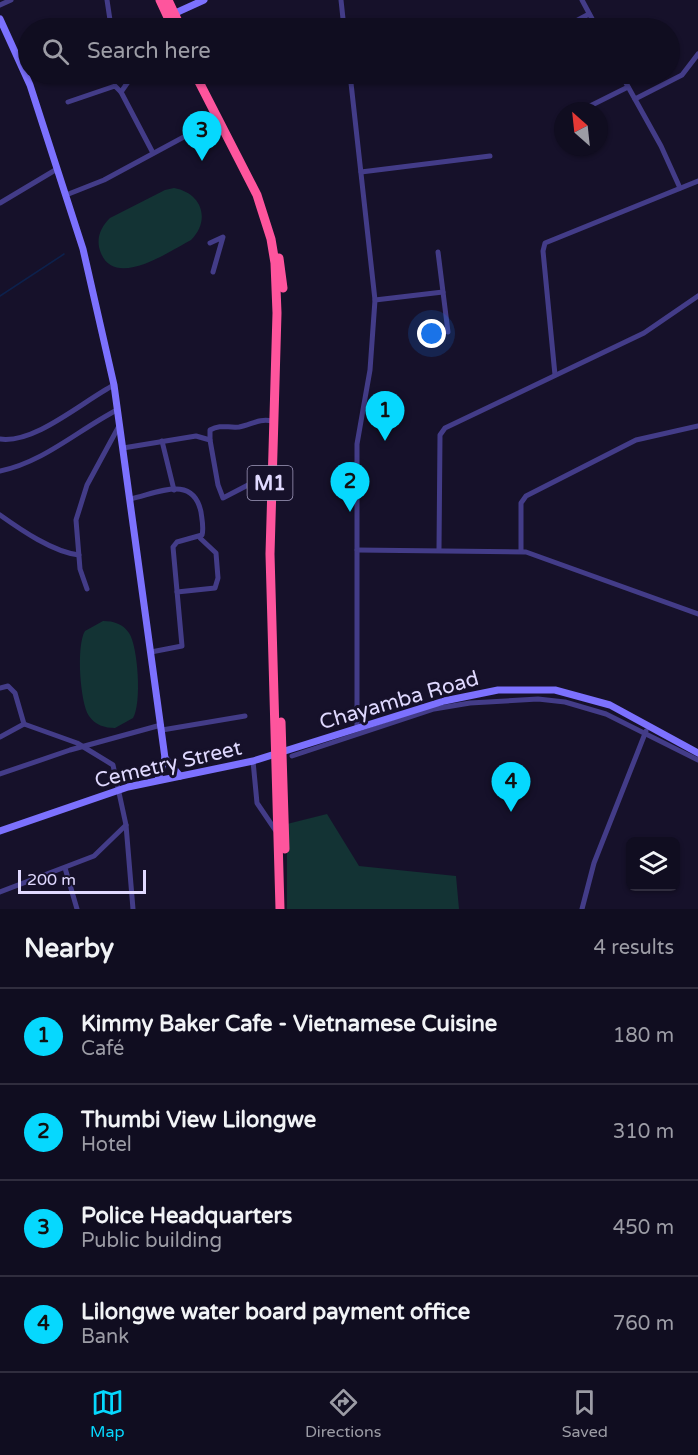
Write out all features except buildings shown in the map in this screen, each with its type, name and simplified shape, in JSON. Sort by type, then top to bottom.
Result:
[{"type":"highway","points":[[160,0],[173,18]]},
{"type":"highway","points":[[168,0],[171,18]]},
{"type":"highway","name":"M1","points":[[200,84],[256,195],[273,250],[277,313],[270,485],[285,909]]},
{"type":"highway","name":"M1","points":[[207,84],[261,193],[271,221],[282,270],[282,329],[274,515],[280,909]]},
{"type":"street","points":[[0,5],[11,0]]},
{"type":"street","points":[[107,0],[110,18]]},
{"type":"street","points":[[171,15],[204,0]]},
{"type":"street","points":[[340,0],[343,18]]},
{"type":"street","points":[[582,0],[591,18]]},
{"type":"street","points":[[582,18],[589,14]]},
{"type":"street","points":[[0,19],[18,56]]},
{"type":"street","points":[[680,76],[698,54]]},
{"type":"street","points":[[30,84],[83,249],[114,385],[165,758],[158,780]]},
{"type":"street","points":[[121,92],[127,84]]},
{"type":"street","points":[[352,84],[375,300],[370,370],[357,433],[357,728]]},
{"type":"street","points":[[626,84],[662,146],[680,188]]},
{"type":"street","points":[[635,99],[664,84]]},
{"type":"street","points":[[68,102],[111,86],[121,92],[153,153]]},
{"type":"street","points":[[598,102],[628,87]]},
{"type":"street","points":[[66,195],[104,180],[219,118]]},
{"type":"street","points":[[361,172],[490,156]]},
{"type":"street","points":[[0,203],[57,169]]},
{"type":"street","points":[[555,375],[544,245],[550,240],[698,181]]},
{"type":"street","points":[[210,243],[222,237],[213,272]]},
{"type":"street","points":[[438,252],[448,332]]},
{"type":"street","points":[[375,300],[442,292]]},
{"type":"street","points":[[440,550],[440,435],[453,424],[644,333],[698,296]]},
{"type":"street","points":[[0,439],[11,441],[28,435],[114,385]]},
{"type":"street","points":[[0,471],[26,465],[93,422],[117,410]]},
{"type":"street","points":[[270,485],[248,485],[223,498],[218,485],[210,430],[220,425],[240,427],[261,419],[272,421]]},
{"type":"street","points":[[87,589],[83,582],[78,555],[76,520],[87,485],[120,425]]},
{"type":"street","points":[[521,551],[521,503],[526,496],[636,440],[698,426]]},
{"type":"street","points":[[123,448],[196,436],[210,440]]},
{"type":"street","points":[[162,441],[174,489]]},
{"type":"street","points":[[130,499],[174,489],[188,490],[196,496],[203,532],[200,538]]},
{"type":"street","points":[[0,515],[55,547],[69,554],[78,555]]},
{"type":"street","points":[[151,652],[182,646],[173,547],[177,542],[200,538]]},
{"type":"street","points":[[177,592],[215,588],[218,578],[216,553],[200,538]]},
{"type":"street","points":[[357,550],[521,551],[698,614]]},
{"type":"street","points":[[0,688],[8,687],[15,693],[24,724]]},
{"type":"street","name":"Chayamba Road","points":[[278,752],[461,696],[519,688],[573,694],[610,705],[649,724],[698,753]]},
{"type":"street","points":[[292,756],[434,709],[510,700],[565,702],[606,714],[698,760]]},
{"type":"street","points":[[1,772],[84,747],[161,728],[245,716]]},
{"type":"street","points":[[0,737],[24,724],[84,747],[113,765],[126,825],[133,909]]},
{"type":"street","points":[[582,909],[591,871],[649,724]]},
{"type":"street","name":"Cemetry Street","points":[[0,831],[118,790],[253,761],[278,752]]},
{"type":"street","points":[[165,758],[180,777]]},
{"type":"street","points":[[253,761],[257,803],[279,835]]},
{"type":"street","points":[[0,892],[94,856],[126,825]]},
{"type":"street","points":[[65,868],[77,909]]},
{"type":"green space","points":[[174,188],[191,195],[200,208],[201,224],[191,240],[155,260],[140,265],[127,268],[115,267],[105,260],[99,247],[99,235],[110,218],[165,190]]},
{"type":"green space","points":[[103,621],[118,624],[127,630],[137,662],[136,711],[133,718],[115,728],[100,725],[91,719],[81,687],[82,638],[85,631]]},
{"type":"green space","points":[[327,814],[359,866],[456,876],[459,909],[287,909],[287,824]]},
{"type":"waterway","points":[[0,296],[64,254]]},
{"type":"place","name":"Police Headquarters","points":[[202,161]]},
{"type":"place","name":"Kimmy Baker Cafe - Vietnamese Cuisine","points":[[385,441]]},
{"type":"place","name":"Thumbi View Lilongwe","points":[[350,512]]},
{"type":"place","name":"Lilongwe water board payment office","points":[[511,812]]}]
